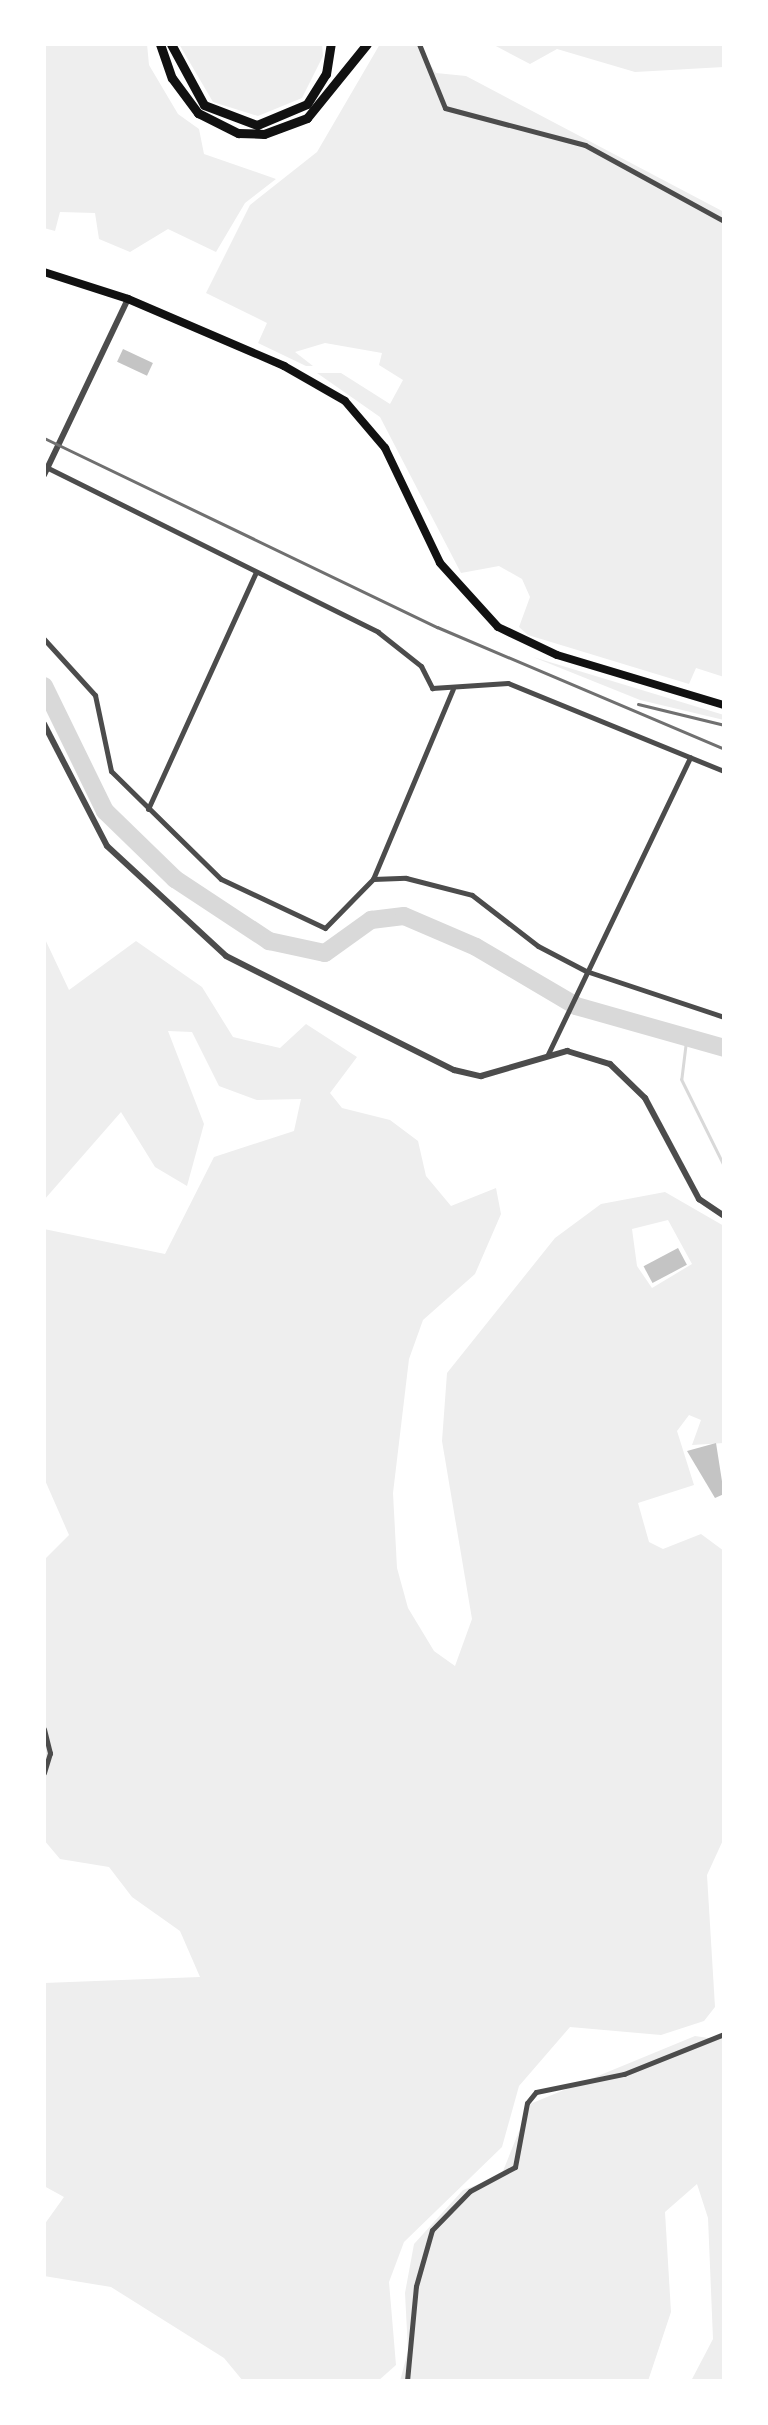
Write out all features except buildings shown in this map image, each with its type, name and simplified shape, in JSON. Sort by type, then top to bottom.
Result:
[{"type":"highway","points":[[160,44],[172,78],[198,113],[238,133],[264,134],[307,118],[367,44]]},
{"type":"highway","points":[[171,44],[204,105],[257,125],[307,104],[326,74],[331,44]]},
{"type":"main road","points":[[44,272],[128,299],[284,366],[345,401],[385,448],[440,563],[498,627],[557,655],[724,705]]},
{"type":"street","points":[[419,44],[445,108],[585,145],[724,221]]},
{"type":"street","points":[[128,299],[45,469],[378,632],[421,666],[432,688],[508,683],[724,771]]},
{"type":"street","points":[[148,809],[256,572]]},
{"type":"street","points":[[44,639],[81,671],[95,695],[111,771],[221,879],[315,926],[332,926],[373,879],[453,689]]},
{"type":"street","points":[[44,724],[107,846],[226,956],[454,1070],[481,1076],[548,1054],[567,1051],[624,1072],[699,1199],[724,1216]]},
{"type":"street","points":[[548,1054],[690,757]]},
{"type":"street","points":[[373,879],[406,878],[472,895],[538,946],[586,971],[724,1017]]},
{"type":"street","points":[[44,1729],[50,1753],[44,1773]]},
{"type":"street","points":[[407,2381],[416,2286],[432,2230],[470,2191],[515,2167],[527,2103],[536,2092],[624,2074],[724,2034]]},
{"type":"shaded area","points":[[44,44],[147,44],[149,65],[178,114],[199,129],[204,154],[276,179],[245,203],[216,252],[168,229],[130,252],[99,239],[95,213],[60,212],[55,231],[44,228]]},
{"type":"shaded area","points":[[179,44],[322,44],[323,56],[302,98],[258,116],[213,102]]},
{"type":"shaded area","points":[[380,44],[416,44],[436,73],[466,76],[724,212],[724,677],[696,668],[689,684],[528,635],[519,627],[530,597],[522,579],[499,566],[461,573],[380,417],[317,373],[341,373],[390,404],[403,380],[379,365],[382,353],[325,343],[295,352],[313,366],[306,366],[258,343],[267,323],[206,293],[250,205],[317,152]]},
{"type":"shaded area","points":[[492,44],[724,44],[724,67],[635,72],[557,49],[530,64]]},
{"type":"shaded area","points":[[533,657],[724,715],[724,720],[640,700]]},
{"type":"shaded area","points":[[44,937],[69,990],[136,941],[202,987],[233,1037],[280,1048],[306,1024],[357,1057],[330,1093],[342,1108],[390,1120],[418,1141],[426,1176],[451,1206],[496,1188],[501,1214],[475,1274],[423,1320],[409,1359],[393,1493],[397,1568],[408,1608],[434,1651],[455,1666],[472,1619],[442,1441],[447,1373],[555,1238],[601,1204],[665,1192],[724,1226],[724,1443],[692,1445],[701,1420],[689,1415],[677,1431],[694,1485],[638,1503],[649,1542],[663,1549],[701,1534],[724,1551],[724,1838],[707,1875],[715,2007],[704,2021],[661,2035],[570,2027],[519,2086],[502,2147],[404,2242],[389,2282],[396,2365],[378,2381],[243,2381],[224,2358],[111,2287],[44,2276],[44,2225],[64,2197],[44,2186],[44,1983],[200,1977],[180,1931],[132,1897],[109,1867],[60,1859],[44,1840],[44,1560],[69,1535],[44,1478],[44,1229],[165,1254],[214,1157],[294,1131],[301,1099],[257,1100],[219,1086],[192,1032],[168,1031],[204,1124],[187,1186],[155,1167],[121,1112],[44,1200]],"holes":[[[668,1220],[692,1264],[652,1288],[637,1266],[632,1229]]]},
{"type":"shaded area","points":[[724,2032],[724,2381],[691,2381],[713,2339],[708,2218],[697,2184],[665,2212],[671,2312],[648,2381],[400,2381],[408,2351],[405,2293],[414,2244],[463,2190],[501,2176],[530,2104],[695,2036],[715,2039]]},
{"type":"waterway","points":[[44,686],[105,811],[175,879],[269,941],[325,953],[371,920],[404,916],[476,947],[576,1006],[724,1048]]},
{"type":"waterway","points":[[686,1041],[681,1079],[724,1166]]},
{"type":"railway","points":[[44,438],[437,627],[724,749]]},
{"type":"railway","points":[[638,704],[724,725]]}]
